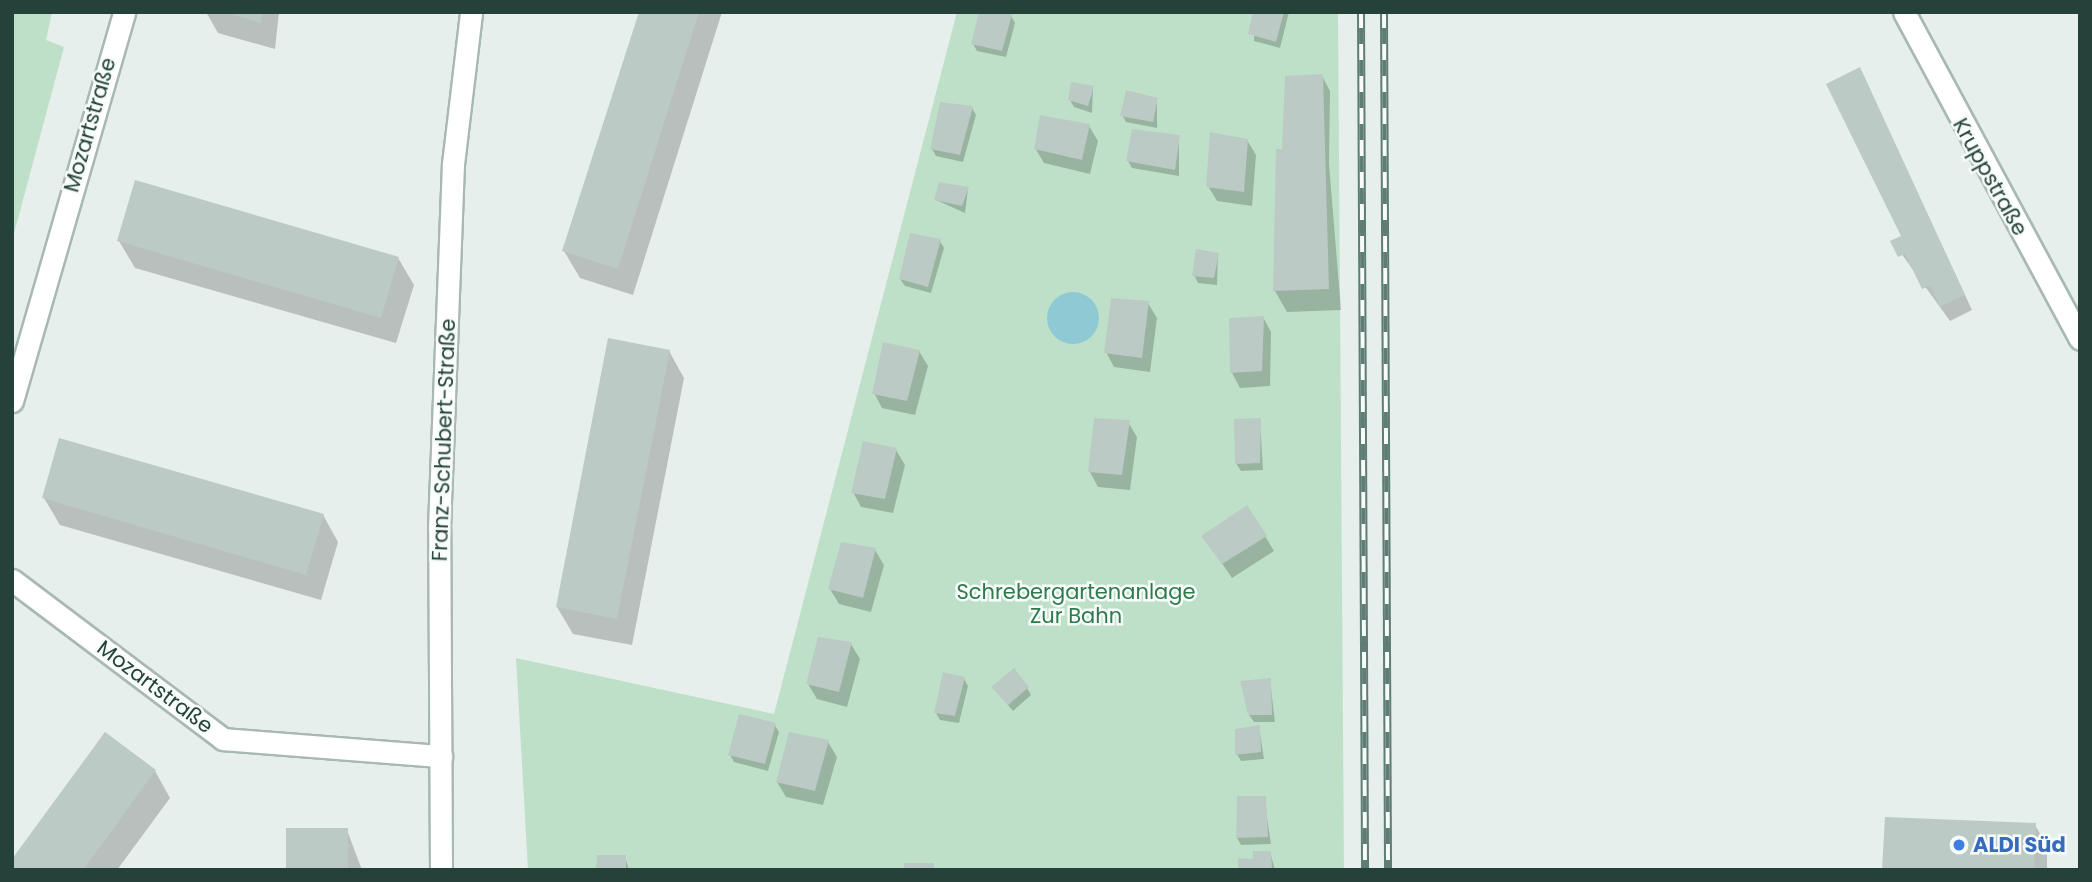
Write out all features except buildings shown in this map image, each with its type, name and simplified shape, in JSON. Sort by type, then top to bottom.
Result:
[{"type":"street","name":"Mozartstraße","points":[[12,401],[124,12]]},
{"type":"street","name":"Franz-Schubert-Straße","points":[[441,870],[439,528],[453,164],[471,12]]},
{"type":"street","name":"Kruppstraße","points":[[1904,12],[2080,339]]},
{"type":"street","name":"Mozartstraße","points":[[12,580],[223,739],[441,756]]},
{"type":"green space","points":[[12,12],[52,12],[46,40],[64,47],[12,241]]},
{"type":"green space","name":"Schrebergartenanlage Zur Bahn","points":[[957,12],[1338,12],[1344,870],[528,870],[516,658],[774,714]]},
{"type":"water","points":[[1073,292],[1092,299],[1099,318],[1092,337],[1073,344],[1054,337],[1047,318],[1054,299]]},
{"type":"railway","points":[[1361,12],[1365,870]]},
{"type":"railway","points":[[1384,12],[1388,870]]},
{"type":"place","name":"ALDI Süd","points":[[1959,845]]}]
